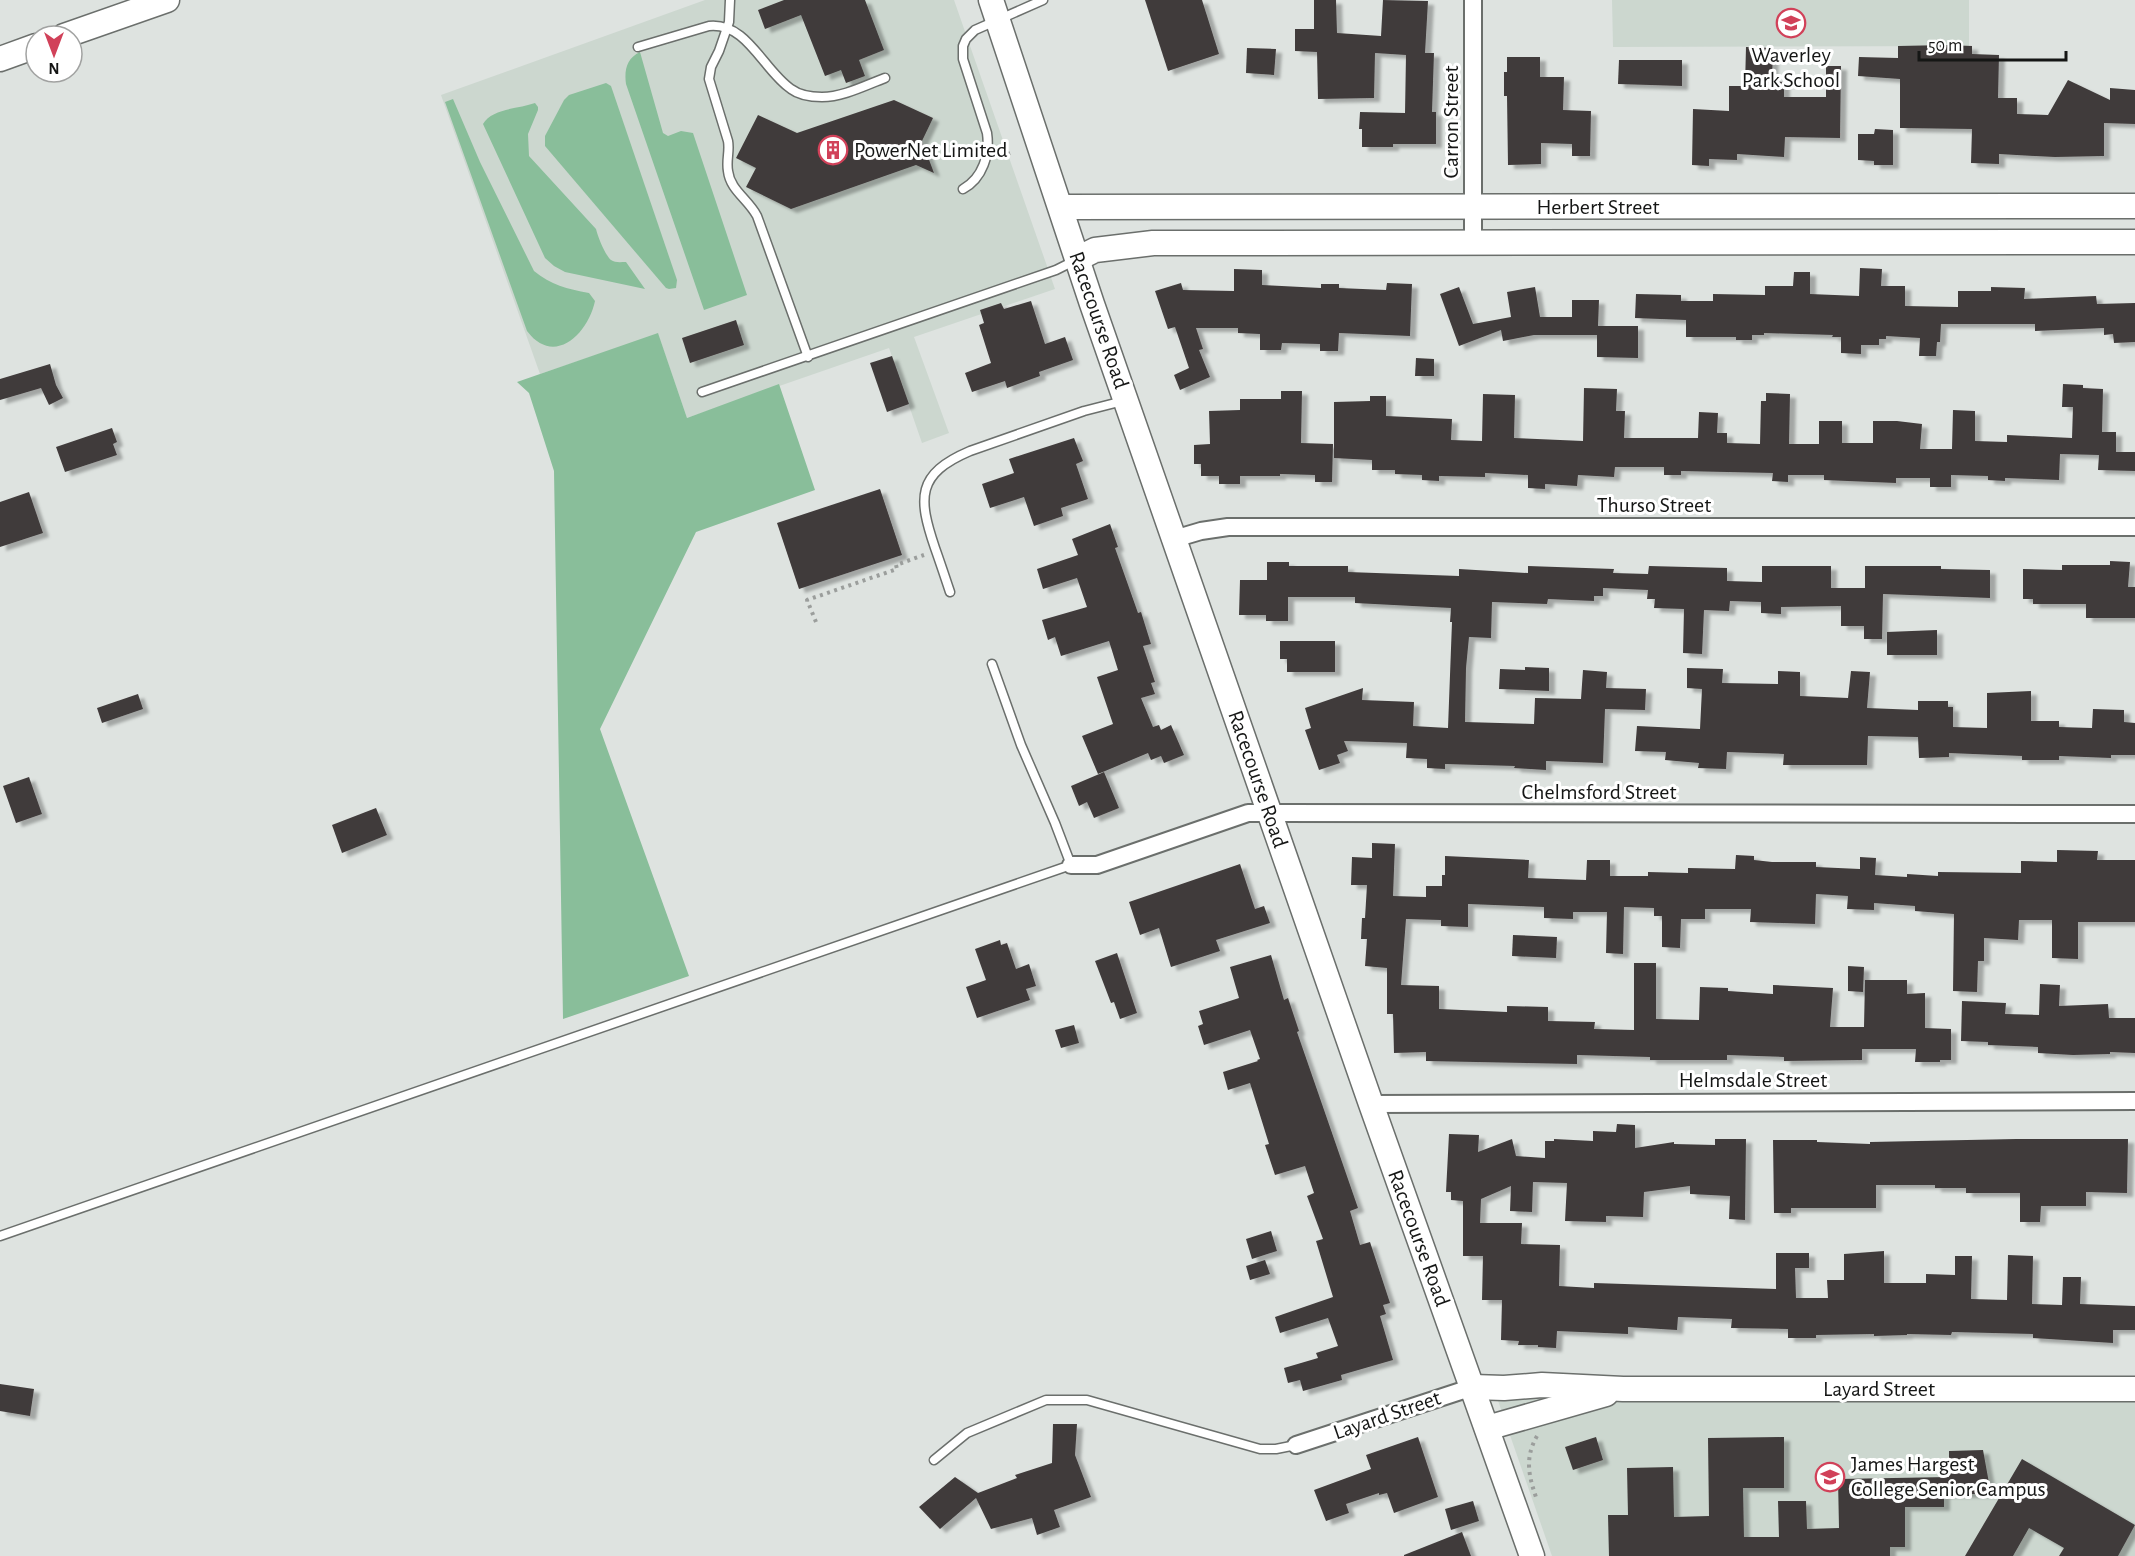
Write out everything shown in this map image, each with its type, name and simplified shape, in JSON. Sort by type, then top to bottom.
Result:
[{"type":"street","points":[[84,29],[167,0]]},
{"type":"street","name":"Carron Street","points":[[1473,0],[1473,244]]},
{"type":"street","name":"Racecourse Road","points":[[994,9],[1077,259],[1174,539],[1532,1556]]},
{"type":"street","points":[[0,59],[24,50]]},
{"type":"street","name":"Herbert Street","points":[[1061,207],[2135,206]]},
{"type":"street","points":[[1829,207],[1830,243]]},
{"type":"street","name":"Herbert Street","points":[[1077,259],[1095,250],[1153,243],[2135,242]]},
{"type":"street","name":"Thurso Street","points":[[1174,539],[1201,531],[1228,527],[2135,527]]},
{"type":"street","name":"Chelmsford Street","points":[[1071,865],[1097,865],[1248,813],[2135,814]]},
{"type":"street","name":"Helmsdale Street","points":[[1371,1104],[2135,1101]]},
{"type":"street","name":"Layard Street","points":[[1296,1446],[1473,1387],[1504,1388],[1542,1385],[1623,1389],[2135,1389]]},
{"type":"street","name":"Layard Street","points":[[1487,1428],[1623,1389]]},
{"type":"lane","points":[[730,0],[731,13],[728,27],[708,79],[730,149],[728,171],[731,183],[751,204],[757,216],[808,357]]},
{"type":"lane","points":[[963,189],[975,181],[981,172],[989,145],[963,59],[963,45],[994,9],[1043,0]]},
{"type":"lane","points":[[638,47],[718,25],[728,27],[759,55],[790,89],[803,95],[832,96],[885,78]]},
{"type":"lane","points":[[702,392],[1056,270],[1077,259]]},
{"type":"lane","points":[[950,592],[925,514],[926,489],[934,474],[954,458],[970,451],[1084,411],[1126,400]]},
{"type":"lane","points":[[0,1236],[1071,865],[1021,745],[993,664]]},
{"type":"lane","points":[[934,1461],[967,1433],[1046,1400],[1087,1400],[1260,1449],[1296,1446]]},
{"type":"path","points":[[1000,156],[1014,152]]},
{"type":"path","points":[[816,622],[807,600],[897,569],[896,565],[924,555]]},
{"type":"path","points":[[1538,1502],[1528,1471],[1528,1457],[1533,1442],[1542,1430]]},
{"type":"shaded area","points":[[705,0],[954,0],[1055,289],[914,337],[949,433],[922,443],[889,348],[687,418],[658,334],[540,374],[441,95]]},
{"type":"shaded area","name":"Waverley Park School","points":[[1612,0],[1969,0],[1969,46],[1613,47]]},
{"type":"shaded area","name":"James Hargest College Senior Campus","points":[[1496,1395],[2135,1398],[2135,1556],[1552,1556]]},
{"type":"green space","points":[[640,52],[663,133],[668,136],[681,131],[693,133],[747,295],[704,310],[626,84],[627,65]]},
{"type":"green space","points":[[606,83],[611,86],[677,280],[676,288],[666,288],[545,146],[545,136],[564,100],[569,95]]},
{"type":"green space","points":[[453,99],[480,162],[534,271],[560,286],[589,293],[595,301],[585,325],[569,342],[559,346],[548,346],[537,341],[527,331],[445,102]]},
{"type":"green space","points":[[535,103],[538,110],[528,134],[529,156],[596,229],[609,258],[614,262],[626,262],[645,289],[565,272],[545,258],[483,124],[499,112]]},
{"type":"green space","points":[[658,333],[687,418],[779,384],[815,490],[696,532],[600,729],[689,976],[563,1019],[554,471],[529,393],[517,382]]},
{"type":"building","points":[[784,0],[865,0],[884,50],[859,60],[865,76],[846,83],[841,70],[825,76],[801,15],[765,29],[758,10]]},
{"type":"building","points":[[1145,0],[1202,0],[1219,54],[1168,71]]},
{"type":"building","points":[[1314,0],[1336,0],[1337,33],[1381,36],[1383,0],[1428,1],[1425,53],[1434,53],[1432,112],[1436,112],[1436,144],[1362,147],[1362,129],[1359,129],[1360,112],[1405,113],[1406,55],[1375,53],[1374,98],[1318,99],[1317,52],[1295,51],[1295,29],[1314,29]]},
{"type":"building","points":[[1898,46],[1972,46],[1972,54],[1999,55],[1998,98],[2017,98],[2017,114],[2048,115],[2068,80],[2110,100],[2110,88],[2135,90],[2135,124],[2104,123],[2104,156],[2055,157],[1999,154],[1999,164],[1971,163],[1972,129],[1900,128],[1900,79],[1858,76],[1859,57],[1898,58]]},
{"type":"building","points":[[1746,47],[1773,48],[1772,81],[1784,82],[1784,97],[1826,97],[1826,66],[1841,66],[1840,138],[1785,137],[1784,157],[1737,154],[1737,160],[1709,159],[1709,166],[1692,165],[1693,109],[1729,111],[1729,86],[1745,86]]},
{"type":"building","points":[[1247,48],[1276,49],[1274,75],[1246,73]]},
{"type":"building","points":[[1507,57],[1540,57],[1540,77],[1564,77],[1563,110],[1591,111],[1590,156],[1572,156],[1572,144],[1541,143],[1541,164],[1508,165],[1507,96],[1504,96],[1504,72],[1507,72]]},
{"type":"building","points":[[1619,60],[1682,60],[1682,86],[1618,84]]},
{"type":"building","name":"PowerNet Limited","points":[[894,100],[933,118],[922,141],[934,173],[916,165],[791,209],[746,187],[756,168],[736,158],[758,115],[797,133]]},
{"type":"building","points":[[1875,129],[1893,130],[1893,165],[1874,165],[1874,161],[1858,160],[1858,134],[1874,134]]},
{"type":"building","points":[[1860,268],[1882,269],[1881,286],[1905,286],[1905,306],[1958,307],[1958,291],[1991,291],[1991,287],[2025,288],[2024,299],[2096,296],[2097,304],[2135,303],[2135,342],[2114,343],[2113,334],[2104,335],[2104,328],[2035,331],[2035,324],[1941,324],[1936,356],[1919,356],[1920,338],[1886,336],[1886,339],[1879,339],[1879,345],[1861,345],[1861,354],[1841,353],[1841,337],[1832,337],[1833,335],[1764,333],[1764,335],[1752,335],[1752,340],[1736,340],[1736,337],[1686,337],[1686,320],[1635,318],[1636,294],[1681,295],[1681,301],[1713,301],[1713,294],[1765,295],[1765,286],[1793,286],[1794,272],[1810,272],[1810,294],[1859,296]]},
{"type":"building","points":[[1234,269],[1262,270],[1262,285],[1321,288],[1321,284],[1339,284],[1339,288],[1386,290],[1387,283],[1412,284],[1410,336],[1339,333],[1338,351],[1320,351],[1320,344],[1282,343],[1281,350],[1260,350],[1260,334],[1238,333],[1238,328],[1196,328],[1203,349],[1199,350],[1210,377],[1180,390],[1174,375],[1189,368],[1175,327],[1168,329],[1155,291],[1181,283],[1183,290],[1234,291]]},
{"type":"building","points":[[1459,287],[1473,324],[1511,317],[1507,292],[1535,287],[1540,317],[1572,317],[1572,300],[1599,300],[1598,326],[1638,326],[1638,358],[1597,357],[1597,335],[1534,335],[1503,341],[1501,330],[1459,346],[1440,294]]},
{"type":"building","points":[[1031,301],[1045,344],[1065,337],[1073,360],[1039,372],[1040,376],[1007,388],[1005,381],[972,392],[965,373],[991,363],[979,325],[984,323],[980,310],[1001,303],[1004,309]]},
{"type":"building","points":[[736,320],[744,345],[690,363],[682,338]]},
{"type":"building","points":[[892,356],[909,404],[887,412],[870,363]]},
{"type":"building","points":[[1416,358],[1434,359],[1434,376],[1415,376]]},
{"type":"building","points":[[50,364],[56,385],[63,398],[49,405],[41,388],[0,400],[0,379]]},
{"type":"building","points":[[2063,384],[2103,389],[2102,432],[2116,432],[2116,452],[2135,452],[2135,471],[2098,470],[2099,455],[2060,454],[2059,480],[2005,478],[2005,481],[1988,480],[1988,476],[1951,475],[1951,487],[1930,487],[1930,478],[1896,478],[1896,483],[1824,480],[1824,475],[1788,475],[1788,482],[1772,481],[1773,473],[1681,471],[1681,475],[1664,475],[1664,467],[1615,467],[1614,477],[1578,475],[1577,486],[1545,484],[1545,489],[1528,488],[1528,475],[1485,473],[1485,477],[1439,476],[1439,481],[1422,480],[1422,475],[1395,474],[1395,470],[1372,470],[1372,460],[1334,458],[1334,402],[1370,401],[1370,396],[1386,396],[1386,416],[1452,419],[1451,440],[1482,441],[1483,394],[1515,395],[1514,438],[1583,441],[1584,388],[1617,389],[1616,411],[1625,411],[1624,438],[1698,438],[1699,412],[1718,413],[1717,433],[1727,433],[1727,443],[1760,444],[1761,401],[1766,401],[1766,393],[1790,394],[1789,444],[1819,444],[1819,421],[1842,421],[1842,443],[1873,443],[1873,421],[1897,421],[1922,424],[1920,449],[1952,449],[1953,410],[1975,411],[1975,441],[2007,442],[2007,435],[2072,438],[2073,407],[2062,407]]},
{"type":"building","points":[[1281,391],[1302,391],[1301,443],[1333,444],[1332,482],[1315,482],[1315,475],[1280,474],[1280,476],[1240,476],[1240,484],[1219,484],[1219,476],[1201,476],[1201,464],[1194,464],[1194,445],[1210,444],[1209,411],[1240,410],[1240,399],[1281,399]]},
{"type":"building","points":[[112,428],[117,442],[113,444],[117,455],[65,472],[56,447]]},
{"type":"building","points":[[1074,438],[1083,461],[1076,464],[1088,499],[1061,508],[1063,516],[1034,526],[1024,497],[990,508],[982,484],[1014,473],[1009,459]]},
{"type":"building","points":[[880,489],[902,555],[799,589],[777,523]]},
{"type":"building","points":[[29,492],[43,533],[0,547],[0,502]]},
{"type":"building","points":[[1110,524],[1118,547],[1115,548],[1138,613],[1141,612],[1151,644],[1143,646],[1155,682],[1151,683],[1155,694],[1141,698],[1153,727],[1159,725],[1161,730],[1171,725],[1184,755],[1164,763],[1161,756],[1151,760],[1148,753],[1098,774],[1082,736],[1113,724],[1097,677],[1118,670],[1109,641],[1061,656],[1055,637],[1048,640],[1042,620],[1087,607],[1077,578],[1043,589],[1037,569],[1078,555],[1072,539]]},
{"type":"building","points":[[2110,561],[2130,562],[2128,587],[2135,587],[2135,618],[2086,618],[2086,604],[2033,604],[2033,599],[2023,599],[2023,569],[2062,570],[2062,565],[2110,565]]},
{"type":"building","points":[[1267,562],[1289,562],[1289,566],[1348,566],[1348,572],[1459,576],[1459,569],[1528,573],[1528,566],[1614,569],[1613,573],[1648,574],[1649,566],[1727,568],[1727,581],[1762,582],[1762,566],[1831,566],[1831,588],[1865,588],[1865,566],[1941,566],[1941,569],[1990,570],[1990,598],[1883,594],[1882,639],[1864,639],[1864,626],[1841,626],[1841,606],[1781,607],[1781,614],[1761,613],[1761,602],[1730,601],[1729,611],[1704,610],[1702,654],[1683,653],[1684,609],[1654,608],[1655,599],[1647,599],[1648,590],[1603,588],[1603,596],[1594,596],[1594,601],[1548,599],[1547,604],[1492,602],[1491,638],[1469,637],[1465,722],[1534,724],[1535,698],[1581,699],[1583,670],[1607,672],[1606,688],[1646,689],[1645,710],[1605,709],[1603,763],[1546,761],[1546,770],[1514,768],[1515,766],[1445,764],[1445,769],[1427,768],[1427,759],[1406,758],[1407,743],[1344,741],[1348,751],[1337,755],[1340,763],[1319,770],[1305,730],[1311,728],[1305,708],[1363,688],[1362,700],[1414,702],[1413,726],[1448,728],[1451,608],[1355,603],[1355,597],[1288,597],[1288,621],[1266,621],[1266,615],[1239,615],[1240,580],[1267,580]]},
{"type":"building","points":[[1937,630],[1937,655],[1887,655],[1887,632]]},
{"type":"building","points":[[1280,641],[1335,641],[1335,672],[1287,672],[1287,659],[1280,659]]},
{"type":"building","points":[[1525,667],[1549,668],[1549,691],[1499,689],[1500,669],[1525,670]]},
{"type":"building","points":[[1687,668],[1723,669],[1722,683],[1778,684],[1778,671],[1800,672],[1800,696],[1848,698],[1851,671],[1870,672],[1867,708],[1918,710],[1918,701],[1948,701],[1948,707],[1953,707],[1953,727],[1987,728],[1987,693],[2031,691],[2031,721],[2059,721],[2059,727],[2092,728],[2093,709],[2124,710],[2124,722],[2135,723],[2135,755],[2111,755],[2111,758],[2059,756],[2059,760],[2022,760],[2022,756],[1949,753],[1949,757],[1919,758],[1918,737],[1868,736],[1867,765],[1783,765],[1784,754],[1727,752],[1726,769],[1698,768],[1699,763],[1665,760],[1666,752],[1635,751],[1637,726],[1700,729],[1702,689],[1687,688]]},
{"type":"building","points":[[138,694],[143,709],[102,723],[97,708]]},
{"type":"building","points":[[1104,772],[1119,808],[1094,818],[1087,802],[1079,806],[1071,786]]},
{"type":"building","points":[[29,777],[42,814],[16,823],[3,786]]},
{"type":"building","points":[[376,808],[387,835],[342,853],[332,825]]},
{"type":"building","points":[[1372,843],[1395,844],[1393,896],[1426,897],[1426,886],[1442,886],[1442,875],[1445,875],[1445,856],[1529,860],[1528,878],[1586,880],[1587,860],[1610,860],[1610,876],[1648,876],[1648,872],[1688,873],[1688,868],[1735,869],[1736,855],[1754,856],[1754,860],[1772,862],[1816,862],[1816,867],[1860,869],[1860,857],[1876,858],[1875,875],[1907,877],[1907,874],[1938,876],[1938,872],[2021,873],[2021,861],[2057,862],[2057,850],[2098,851],[2097,860],[2135,860],[2135,922],[2078,922],[2078,959],[2052,958],[2052,920],[2019,920],[2018,940],[1984,938],[1984,961],[1978,961],[1977,992],[1953,991],[1954,914],[1915,911],[1915,906],[1874,903],[1874,910],[1847,909],[1848,896],[1816,894],[1815,924],[1750,922],[1751,909],[1705,909],[1705,919],[1681,919],[1680,948],[1662,947],[1662,916],[1654,916],[1654,908],[1624,907],[1623,954],[1606,953],[1607,912],[1573,912],[1573,919],[1544,918],[1544,907],[1468,904],[1468,927],[1441,926],[1441,920],[1406,919],[1401,985],[1439,986],[1439,1009],[1507,1012],[1507,1006],[1548,1007],[1548,1021],[1595,1022],[1594,1029],[1634,1030],[1634,963],[1656,963],[1656,1019],[1699,1020],[1700,987],[1773,994],[1773,985],[1833,988],[1830,1027],[1864,1027],[1865,980],[1907,980],[1907,994],[1925,993],[1925,1028],[1951,1029],[1951,1060],[1915,1062],[1916,1049],[1862,1049],[1862,1060],[1784,1061],[1784,1057],[1727,1055],[1727,1060],[1650,1060],[1650,1057],[1577,1055],[1577,1064],[1426,1061],[1426,1052],[1394,1053],[1393,1014],[1387,1014],[1387,968],[1365,966],[1367,939],[1361,939],[1367,885],[1351,885],[1352,857],[1372,858]]},
{"type":"building","points":[[1240,864],[1255,909],[1264,906],[1270,923],[1216,940],[1220,951],[1171,967],[1159,928],[1140,935],[1129,902]]},
{"type":"building","points":[[1513,935],[1557,937],[1556,958],[1512,956]]},
{"type":"building","points":[[1000,940],[1001,945],[1007,943],[1016,969],[1029,964],[1036,986],[1026,989],[1030,1000],[977,1018],[966,987],[986,980],[975,949]]},
{"type":"building","points":[[1117,953],[1137,1013],[1120,1019],[1114,1002],[1111,1003],[1095,961]]},
{"type":"building","points":[[1271,955],[1284,1000],[1288,998],[1299,1031],[1297,1032],[1358,1208],[1350,1211],[1360,1245],[1370,1242],[1390,1303],[1383,1305],[1386,1314],[1380,1316],[1393,1360],[1341,1375],[1342,1380],[1303,1391],[1300,1380],[1288,1383],[1284,1368],[1318,1358],[1316,1353],[1338,1346],[1328,1318],[1280,1333],[1275,1317],[1333,1297],[1316,1241],[1323,1239],[1307,1196],[1314,1193],[1305,1166],[1275,1175],[1265,1145],[1269,1144],[1250,1083],[1228,1090],[1223,1072],[1260,1059],[1250,1030],[1204,1045],[1198,1026],[1203,1024],[1199,1011],[1239,998],[1230,967]]},
{"type":"building","points":[[1848,966],[1864,967],[1863,992],[1848,991]]},
{"type":"building","points":[[2040,984],[2060,985],[2059,1006],[2108,1004],[2109,1018],[2135,1018],[2135,1053],[2110,1052],[2110,1054],[2073,1055],[2038,1053],[2038,1047],[1988,1045],[1988,1042],[1961,1041],[1962,1001],[2006,1003],[2005,1014],[2039,1015]]},
{"type":"building","points":[[1074,1025],[1079,1043],[1061,1048],[1055,1030]]},
{"type":"building","points":[[1617,1124],[1635,1125],[1635,1148],[1674,1142],[1674,1144],[1715,1145],[1715,1139],[1746,1139],[1745,1220],[1729,1219],[1730,1196],[1690,1194],[1690,1186],[1644,1192],[1643,1217],[1606,1216],[1606,1222],[1565,1221],[1567,1183],[1533,1182],[1532,1212],[1510,1211],[1511,1186],[1481,1199],[1480,1223],[1522,1223],[1521,1244],[1560,1245],[1559,1286],[1594,1288],[1594,1283],[1776,1289],[1776,1253],[1809,1253],[1809,1268],[1795,1268],[1796,1298],[1828,1298],[1827,1280],[1844,1280],[1844,1254],[1884,1251],[1884,1283],[1926,1283],[1926,1274],[1955,1275],[1955,1256],[1972,1256],[1971,1299],[2007,1300],[2008,1255],[2033,1256],[2032,1304],[2062,1305],[2063,1277],[2081,1277],[2080,1304],[2135,1306],[2135,1330],[2113,1330],[2113,1343],[2033,1338],[2033,1334],[1952,1332],[1951,1335],[1816,1335],[1816,1338],[1788,1338],[1788,1329],[1731,1328],[1732,1319],[1678,1317],[1677,1330],[1628,1327],[1628,1334],[1557,1331],[1556,1348],[1518,1345],[1519,1341],[1501,1340],[1502,1300],[1482,1300],[1483,1256],[1463,1256],[1463,1201],[1451,1200],[1451,1192],[1446,1192],[1449,1134],[1479,1135],[1478,1152],[1512,1139],[1516,1156],[1545,1158],[1545,1141],[1554,1141],[1554,1139],[1593,1141],[1593,1131],[1616,1132]]},
{"type":"building","points":[[2128,1139],[2127,1193],[2086,1192],[2086,1206],[2041,1206],[2040,1222],[2020,1222],[2020,1193],[1966,1193],[1966,1188],[1935,1188],[1935,1185],[1876,1185],[1876,1208],[1791,1208],[1791,1213],[1774,1213],[1773,1140],[1817,1140],[1817,1142],[1870,1144],[1870,1142]]},
{"type":"building","points":[[1271,1231],[1277,1251],[1252,1259],[1246,1239]]},
{"type":"building","points":[[1265,1260],[1270,1274],[1250,1280],[1246,1266]]},
{"type":"building","points":[[0,1384],[34,1389],[30,1416],[0,1411]]},
{"type":"building","points":[[1053,1424],[1077,1424],[1075,1455],[1091,1497],[1054,1510],[1060,1527],[1037,1535],[1032,1518],[991,1529],[976,1498],[940,1529],[919,1507],[955,1477],[978,1493],[1017,1478],[1015,1475],[1052,1463]]},
{"type":"building","points":[[1418,1437],[1438,1497],[1394,1513],[1387,1493],[1379,1495],[1379,1493],[1346,1504],[1349,1513],[1326,1521],[1314,1490],[1371,1469],[1366,1455]]},
{"type":"building","points":[[1596,1437],[1603,1460],[1573,1470],[1565,1447]]},
{"type":"building","points":[[1784,1437],[1784,1488],[1743,1488],[1744,1537],[1779,1537],[1778,1501],[1806,1501],[1807,1529],[1839,1528],[1838,1479],[1949,1477],[1949,1451],[1983,1450],[1991,1494],[1944,1494],[1944,1507],[1905,1507],[1905,1547],[1890,1547],[1890,1556],[1609,1556],[1608,1515],[1628,1515],[1627,1468],[1673,1467],[1674,1517],[1709,1516],[1708,1438]]},
{"type":"building","points":[[2022,1459],[2135,1525],[2118,1556],[2059,1556],[2064,1548],[2029,1528],[2013,1556],[1965,1556]]},
{"type":"building","points":[[1473,1501],[1479,1521],[1451,1530],[1445,1509]]},
{"type":"building","points":[[1462,1532],[1471,1556],[1404,1556],[1404,1555]]},
{"type":"place","name":"Waverley Park School","points":[[1791,23]]},
{"type":"place","name":"PowerNet Limited","points":[[833,150]]},
{"type":"place","name":"James Hargest College Senior Campus","points":[[1830,1477]]}]
